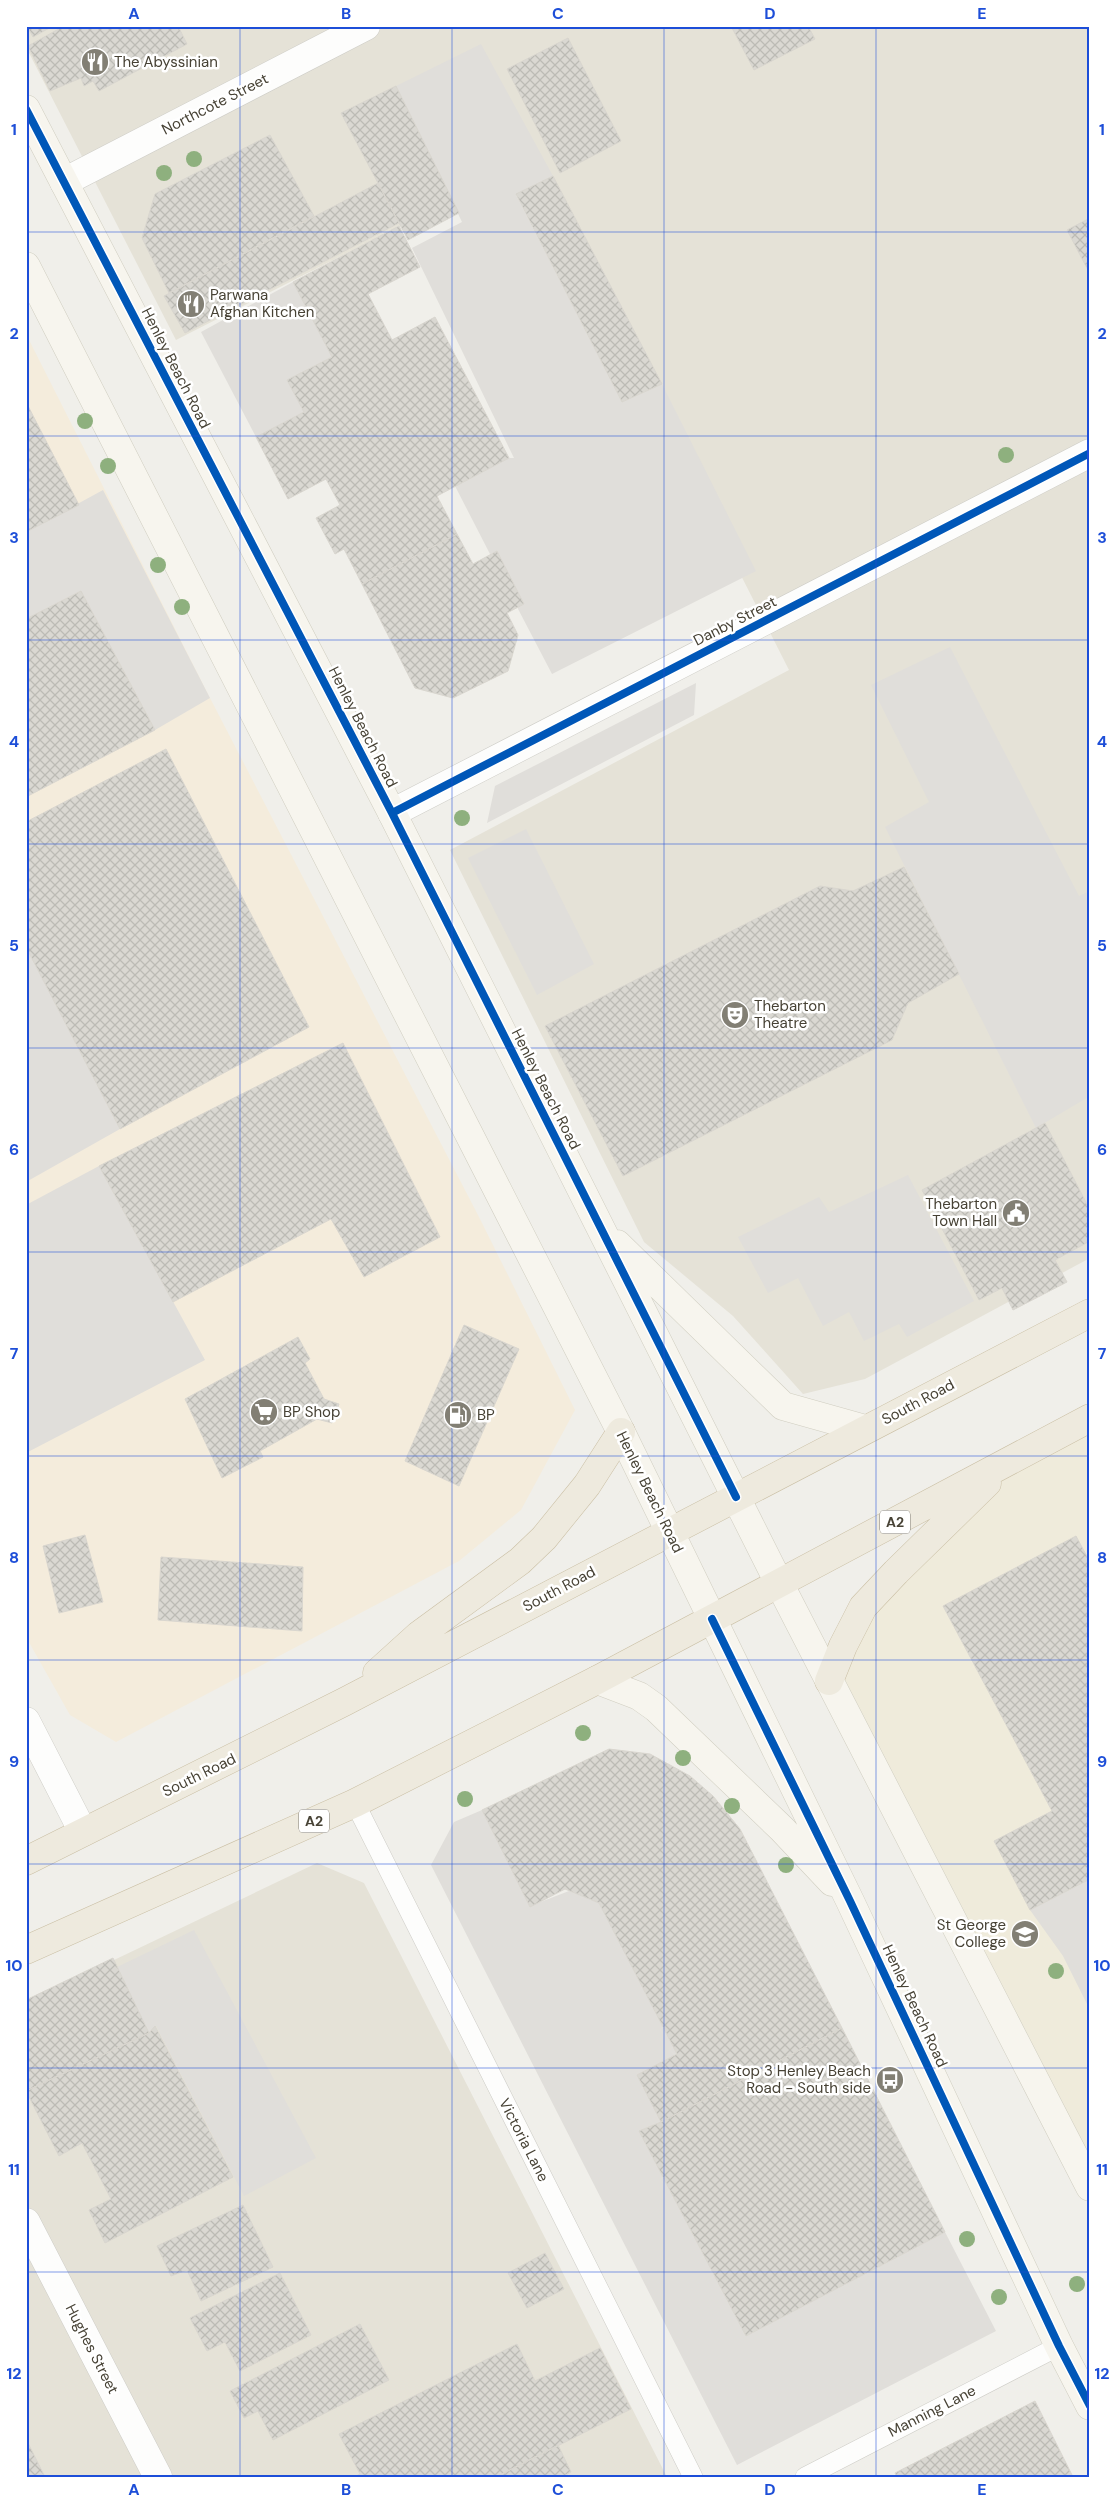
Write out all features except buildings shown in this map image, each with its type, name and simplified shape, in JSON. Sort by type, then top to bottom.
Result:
[{"type":"highway","name":"South Road","points":[[26,1862],[82,1832],[344,1702],[1090,1313]]},
{"type":"highway","name":"A2","points":[[26,1950],[355,1803],[597,1680],[1090,1418]]},
{"type":"highway","points":[[344,1702],[419,1635],[520,1561],[544,1538],[587,1486],[621,1432]]},
{"type":"highway","points":[[829,1681],[843,1646],[864,1607],[896,1572],[1010,1461]]},
{"type":"main road","name":"Henley Beach Road","points":[[26,109],[392,813],[829,1681],[1090,2187]]},
{"type":"main road","name":"Henley Beach Road","points":[[26,266],[621,1432],[850,1901],[1059,2346],[1090,2406]]},
{"type":"main road","points":[[601,1229],[783,1406],[866,1429]]},
{"type":"main road","points":[[597,1680],[639,1696],[656,1708],[782,1829],[850,1901]]},
{"type":"street","name":"Northcote Street","points":[[64,182],[366,26]]},
{"type":"street","name":"Danby Street","points":[[392,813],[1090,453]]},
{"type":"street","points":[[26,1721],[82,1832]]},
{"type":"street","name":"Hughes Street","points":[[26,2222],[158,2477]]},
{"type":"lane","name":"Victoria Lane","points":[[355,1803],[693,2477]]},
{"type":"lane","name":"Manning Lane","points":[[805,2477],[1059,2346]]},
{"type":"shaded area","points":[[26,26],[1090,26],[1090,1258],[865,1379],[803,1394],[733,1316],[644,1242],[450,850],[789,670],[530,160],[176,340],[26,47]]},
{"type":"shaded area","points":[[481,44],[553,176],[516,195],[622,402],[662,384],[756,571],[552,674],[517,607],[524,604],[497,552],[490,554],[455,486],[509,458],[514,458],[412,248],[462,222],[396,86]]},
{"type":"shaded area","points":[[293,282],[332,357],[287,380],[304,412],[256,437],[201,332]]},
{"type":"shaded area","points":[[26,334],[210,698],[479,1217],[575,1410],[521,1510],[459,1561],[116,1742],[70,1715],[26,1637]]},
{"type":"shaded area","points":[[103,490],[210,698],[155,730],[81,591],[26,619],[26,532]]},
{"type":"shaded area","points":[[950,647],[1079,896],[1090,891],[1090,1096],[1036,1128],[885,827],[929,802],[871,685]]},
{"type":"shaded area","points":[[696,683],[694,715],[487,823],[495,786]]},
{"type":"shaded area","points":[[526,829],[594,964],[537,995],[468,858]]},
{"type":"shaded area","points":[[26,947],[120,1129],[26,1182]]},
{"type":"shaded area","points":[[99,1166],[205,1360],[26,1453],[26,1205]]},
{"type":"shaded area","points":[[908,1175],[974,1301],[907,1337],[899,1324],[864,1341],[849,1312],[823,1326],[798,1278],[768,1293],[738,1237],[819,1197],[829,1212]]},
{"type":"shaded area","name":"St George College","points":[[1090,1415],[1090,2187],[829,1681],[863,1607],[1010,1461]]},
{"type":"shaded area","points":[[482,1810],[530,1906],[569,1891],[599,1903],[677,2054],[637,2075],[661,2122],[639,2131],[746,2336],[945,2232],[996,2331],[737,2465],[431,1865],[454,1822]]},
{"type":"shaded area","points":[[317,1863],[364,1883],[667,2477],[26,2477],[26,2002]]},
{"type":"shaded area","points":[[1090,1879],[1090,2010],[1063,1956],[1030,1910]]},
{"type":"shaded area","points":[[194,1930],[316,2158],[244,2196],[156,2026],[149,2033],[117,1967]]},
{"type":"cycle path","points":[[26,109],[392,813],[736,1497]]},
{"type":"cycle path","points":[[392,813],[1090,453]]},
{"type":"cycle path","points":[[712,1619],[850,1901],[1059,2346],[1090,2406]]},
{"type":"place","name":"The Abyssinian","points":[[95,62]]},
{"type":"place","name":"Parwana Afghan Kitchen","points":[[191,304]]},
{"type":"place","name":"Thebarton Theatre","points":[[735,1015]]},
{"type":"place","name":"Thebarton Town Hall","points":[[1016,1213]]},
{"type":"place","name":"BP Shop","points":[[264,1412]]},
{"type":"place","name":"BP","points":[[458,1415]]},
{"type":"place","name":"St George College","points":[[1025,1934]]},
{"type":"place","name":"Stop 3 Henley Beach Road - South side","points":[[890,2080]]}]
